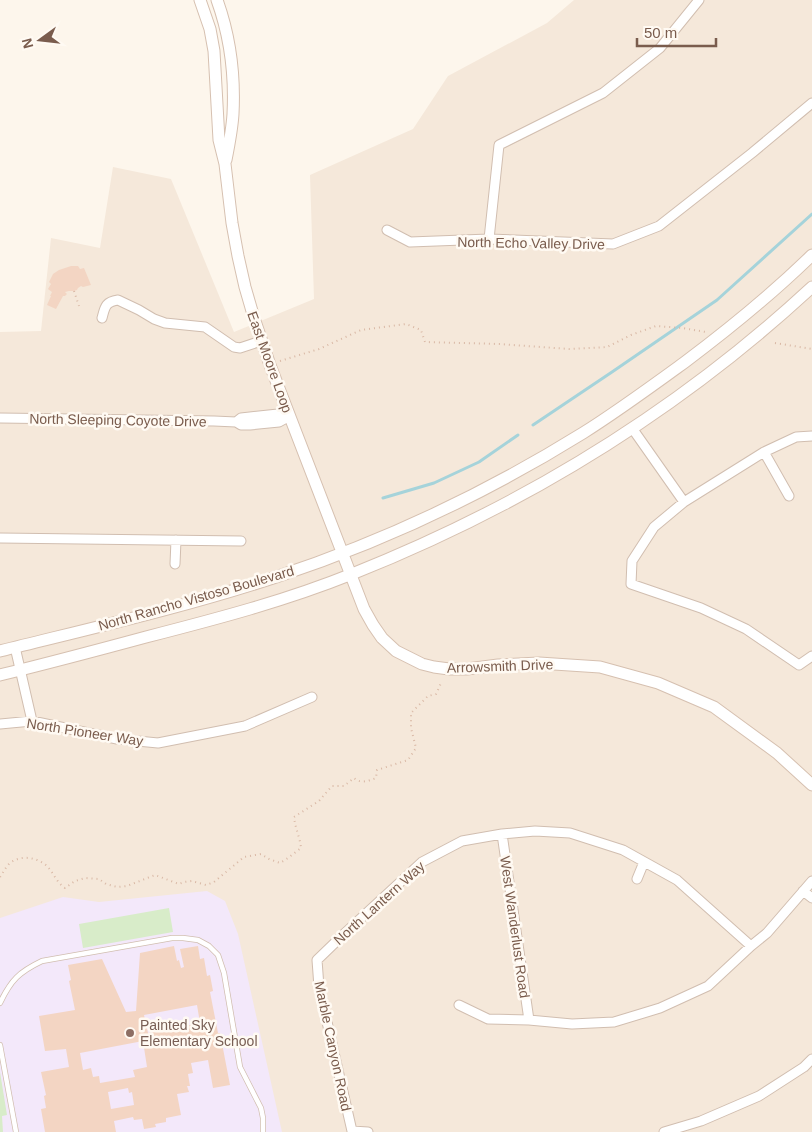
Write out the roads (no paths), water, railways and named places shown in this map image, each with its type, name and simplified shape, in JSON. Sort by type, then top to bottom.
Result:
[{"type":"main road","name":"East Moore Loop","points":[[200,0],[210,29],[214,51],[219,140],[225,164],[232,222],[245,287],[261,341],[351,574]]},
{"type":"main road","name":"East Moore Loop","points":[[216,0],[223,18],[229,44],[233,96],[233,116],[225,164]]},
{"type":"main road","name":"North Rancho Vistoso Boulevard","points":[[0,651],[201,600],[276,577],[418,522],[527,466],[585,431],[653,386],[750,311],[812,255]]},
{"type":"main road","name":"North Rancho Vistoso Boulevard","points":[[0,675],[262,606],[351,574],[423,544],[486,514],[598,451],[632,428],[688,389],[729,357],[812,287]]},
{"type":"main road","name":"Arrowsmith Drive","points":[[351,574],[364,609],[377,632],[396,650],[411,659],[422,664],[449,669],[539,663],[600,667],[658,682],[714,707],[777,752],[812,785]]},
{"type":"street","points":[[488,239],[500,145],[603,93],[660,48],[699,0]]},
{"type":"street","name":"North Echo Valley Drive","points":[[387,230],[410,242],[488,239],[613,244],[659,226],[752,153],[812,102]]},
{"type":"street","points":[[102,318],[106,305],[118,300],[165,323],[205,327],[234,347],[240,348],[261,341]]},
{"type":"street","name":"North Sleeping Coyote Drive","points":[[0,418],[236,422],[241,425],[255,425],[279,422],[290,416]]},
{"type":"street","points":[[632,428],[684,502]]},
{"type":"street","points":[[812,436],[796,437],[764,452],[684,502],[654,528],[632,561],[631,584],[701,608],[746,629],[799,665],[812,656]]},
{"type":"street","points":[[764,452],[789,496]]},
{"type":"street","points":[[0,538],[241,541]]},
{"type":"street","points":[[175,564],[176,540]]},
{"type":"street","points":[[15,647],[32,721]]},
{"type":"street","name":"North Pioneer Way","points":[[0,724],[32,721],[118,739],[158,743],[245,726],[312,698]]},
{"type":"street","name":"North Lantern Way","points":[[317,960],[422,862],[462,841],[502,834],[535,831],[570,833],[623,850],[677,880],[751,946]]},
{"type":"street","name":"West Wanderlust Road","points":[[502,834],[528,1020]]},
{"type":"street","points":[[637,879],[644,862]]},
{"type":"street","points":[[460,1004],[488,1018],[572,1024],[614,1022],[660,1008],[708,986],[751,946],[767,934],[812,881]]},
{"type":"street","points":[[803,891],[812,898]]},
{"type":"street","name":"Marble Canyon Road","points":[[317,960],[319,987],[352,1131]]},
{"type":"street","points":[[664,1132],[702,1121],[759,1096],[804,1067],[812,1059]]},
{"type":"street","points":[[352,1131],[368,1132]]},
{"type":"lane","points":[[0,1003],[14,979],[27,968],[42,962],[172,938],[198,940],[209,946],[218,955],[224,973],[240,1067],[261,1108],[263,1132]]},
{"type":"lane","points":[[0,1045],[16,1132]]},
{"type":"waterway","points":[[533,425],[717,300],[812,214]]},
{"type":"waterway","points":[[383,498],[434,483],[479,462],[518,435]]},
{"type":"place","name":"Painted Sky Elementary School","points":[[130,1033]]}]
